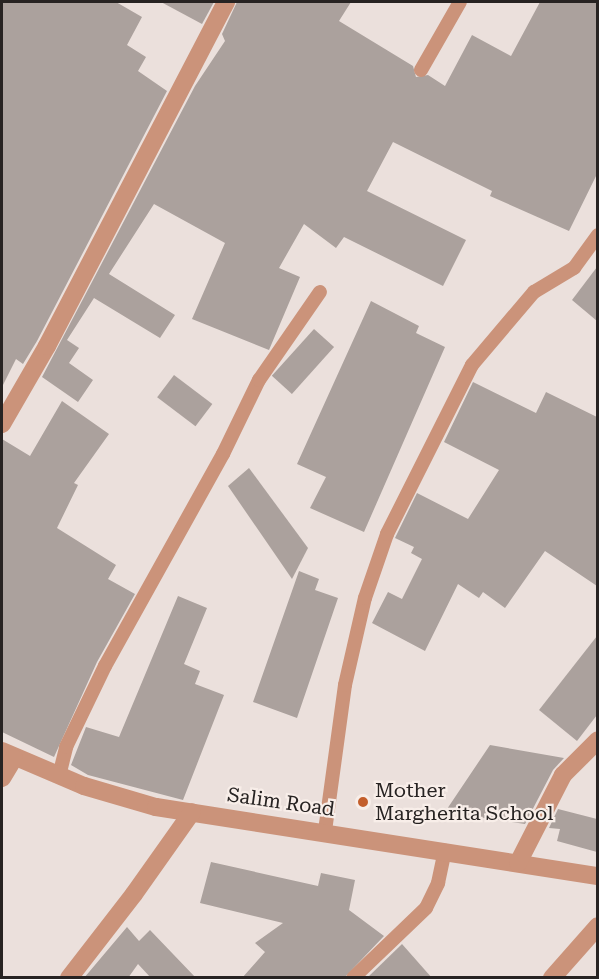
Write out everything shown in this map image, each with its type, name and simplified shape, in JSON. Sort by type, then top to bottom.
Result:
[{"type":"street","points":[[2,424],[47,346],[226,2]]},
{"type":"street","points":[[518,863],[563,775],[597,740]]},
{"type":"street","points":[[2,778],[8,754]]},
{"type":"street","name":"Salim Road","points":[[8,754],[59,776],[156,807],[325,831],[597,876]]},
{"type":"street","points":[[69,978],[192,812]]},
{"type":"street","points":[[552,978],[597,926]]},
{"type":"lane","points":[[421,70],[460,2]]},
{"type":"lane","points":[[325,831],[345,686],[365,598],[387,534],[472,365],[534,291],[574,268],[597,236]]},
{"type":"lane","points":[[59,776],[66,747],[105,666],[223,454],[259,380],[320,292]]},
{"type":"lane","points":[[353,978],[426,908],[438,883],[445,851]]},
{"type":"building","points":[[2,2],[116,2],[142,17],[127,45],[146,57],[138,71],[167,91],[37,341],[23,364],[16,359],[2,387]]},
{"type":"building","points":[[161,2],[214,2],[202,24]]},
{"type":"building","points":[[237,2],[351,2],[339,21],[413,66],[416,77],[428,75],[445,86],[472,35],[511,56],[540,2],[597,2],[597,174],[569,231],[490,196],[492,191],[393,142],[367,191],[466,240],[443,286],[344,237],[336,248],[304,224],[279,268],[300,277],[269,350],[192,319],[225,243],[154,204],[109,274],[175,315],[160,338],[94,298],[67,340],[79,348],[69,363],[93,380],[78,402],[42,377],[195,86],[225,41],[222,34]]},
{"type":"building","points":[[597,267],[597,321],[572,300]]},
{"type":"building","points":[[371,301],[419,326],[416,333],[445,347],[364,532],[310,508],[326,477],[297,464]]},
{"type":"building","points":[[314,329],[334,347],[292,394],[272,376]]},
{"type":"building","points":[[174,375],[212,404],[195,426],[157,397]]},
{"type":"building","points":[[473,382],[536,413],[546,392],[597,417],[597,586],[545,551],[505,608],[483,592],[479,598],[458,584],[425,651],[372,623],[388,592],[402,599],[422,559],[411,553],[414,547],[395,538],[417,493],[468,519],[499,470],[444,442]]},
{"type":"building","points":[[62,401],[109,434],[74,483],[78,485],[57,528],[116,565],[108,579],[135,594],[97,662],[54,757],[2,732],[2,439],[30,456]]},
{"type":"building","points":[[249,468],[308,548],[292,579],[228,486]]},
{"type":"building","points":[[299,571],[319,579],[315,590],[338,598],[297,718],[253,702]]},
{"type":"building","points":[[178,596],[207,608],[184,664],[200,671],[195,684],[224,695],[183,800],[88,775],[71,765],[86,727],[119,737]]},
{"type":"building","points":[[597,636],[597,715],[577,741],[539,710]]},
{"type":"building","points":[[490,745],[564,758],[553,770],[525,824],[445,812]]},
{"type":"building","points":[[558,809],[597,819],[597,852],[557,841],[560,829],[549,828]]},
{"type":"building","points":[[211,862],[318,886],[321,873],[355,880],[349,910],[384,936],[344,978],[242,978],[265,952],[255,943],[283,923],[200,903]]},
{"type":"building","points":[[127,927],[139,941],[150,930],[196,978],[151,978],[138,964],[128,978],[84,978]]},
{"type":"building","points":[[402,944],[432,978],[367,978]]},
{"type":"place","name":"Mother Margherita School","points":[[363,802]]}]
